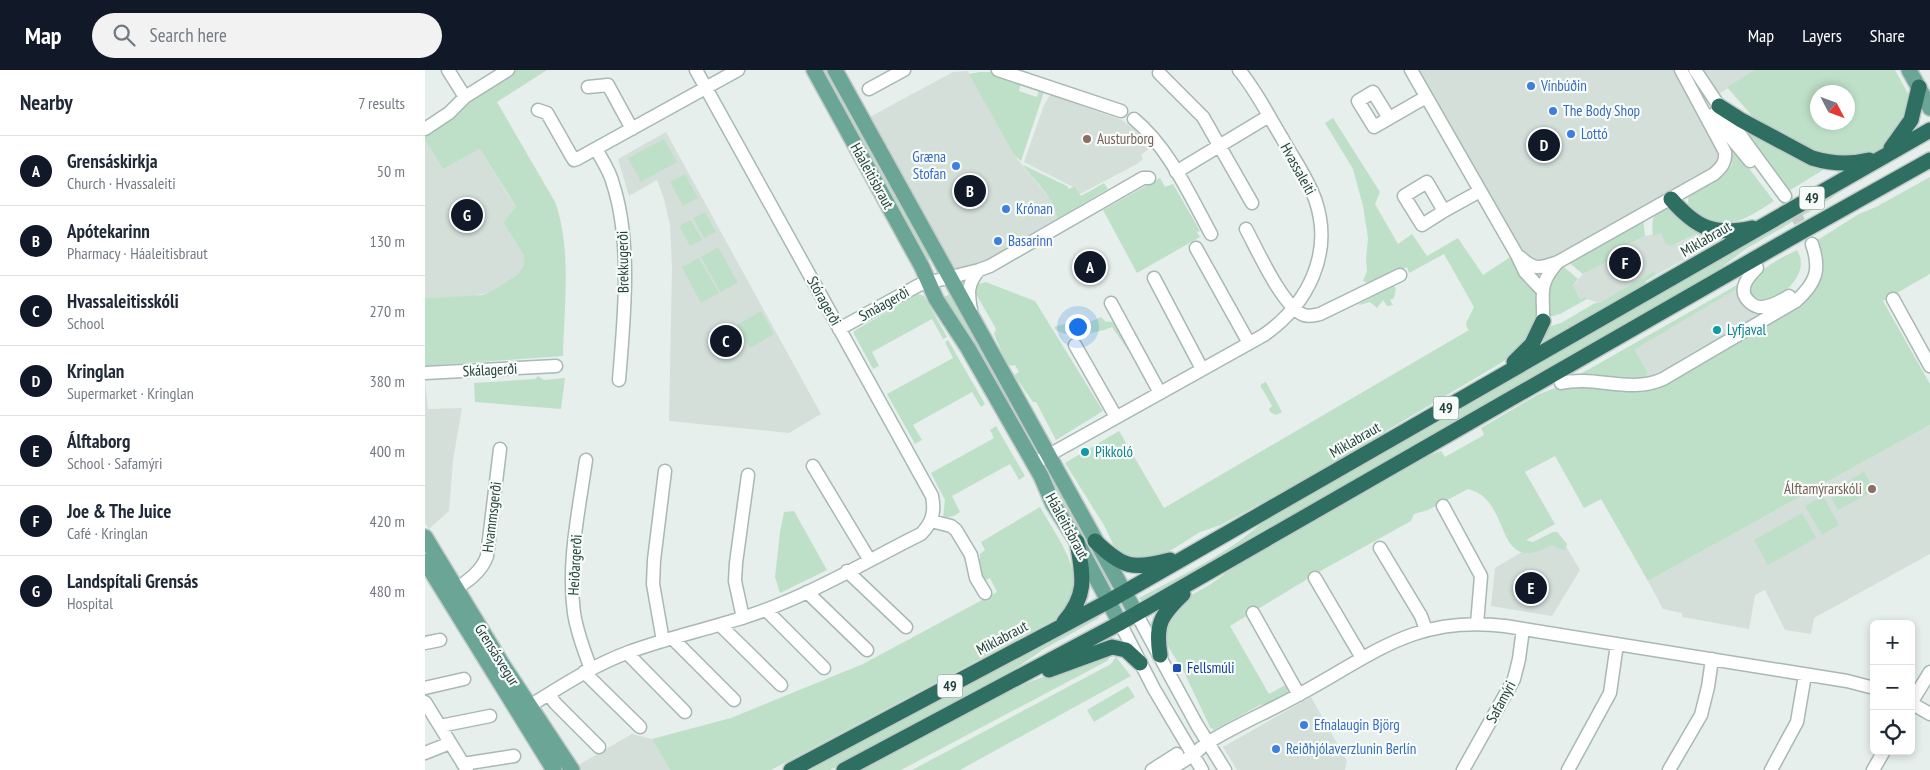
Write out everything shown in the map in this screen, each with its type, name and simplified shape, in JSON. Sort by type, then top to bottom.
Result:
[{"type":"highway","points":[[1719,106],[1799,152],[1824,162],[1855,164],[1883,156],[1909,124],[1914,112],[1919,87]]},
{"type":"highway","name":"Miklabraut","points":[[791,770],[1109,601],[1930,130]]},
{"type":"highway","name":"49","points":[[845,770],[1120,623],[1789,239],[1923,169],[1930,160]]},
{"type":"highway","points":[[1671,199],[1688,217],[1711,230],[1735,232],[1766,225]]},
{"type":"highway","points":[[1757,268],[1773,258],[1789,239]]},
{"type":"highway","points":[[1499,377],[1532,344],[1543,321]]},
{"type":"highway","points":[[1418,452],[1450,443],[1545,388],[1561,383]]},
{"type":"highway","points":[[1095,541],[1118,562],[1131,565],[1147,565],[1188,556]]},
{"type":"highway","points":[[1058,628],[1076,606],[1081,596],[1083,582],[1077,542]]},
{"type":"highway","points":[[1160,656],[1157,638],[1160,621],[1165,612],[1198,579]]},
{"type":"highway","points":[[1021,676],[1046,671],[1112,647],[1126,650],[1140,663]]},
{"type":"main road","name":"Háaleitisbraut","points":[[814,70],[945,314],[968,348],[1033,463],[1053,504],[1077,542],[1120,623]]},
{"type":"main road","name":"Háaleitisbraut","points":[[835,70],[1016,397],[1050,454],[1068,493],[1136,614]]},
{"type":"main road","points":[[1909,70],[1930,108]]},
{"type":"main road","name":"Grensásvegur","points":[[425,537],[451,592],[524,709],[554,770]]},
{"type":"main road","name":"Grensásvegur","points":[[425,561],[451,592]]},
{"type":"main road","name":"Grensásvegur","points":[[524,709],[572,770]]},
{"type":"street","points":[[448,70],[465,97]]},
{"type":"street","points":[[425,128],[449,113],[465,97],[508,70]]},
{"type":"street","name":"Stóragerði","points":[[696,70],[932,496],[934,509],[931,521]]},
{"type":"street","points":[[539,110],[547,113],[574,160],[738,70]]},
{"type":"street","points":[[869,89],[903,70]]},
{"type":"street","points":[[998,70],[1037,76],[1121,110]]},
{"type":"street","name":"Hvassaleiti","points":[[1033,463],[1249,343],[1276,326],[1295,309],[1307,290],[1317,264],[1321,236],[1319,212],[1306,178],[1239,70]]},
{"type":"street","points":[[1411,70],[1525,272],[1542,290]]},
{"type":"street","points":[[1517,255],[1533,267],[1540,268],[1558,262],[1715,174],[1722,167],[1726,159],[1725,152],[1681,70]]},
{"type":"street","points":[[1695,70],[1782,198],[1763,178],[1695,93]]},
{"type":"street","points":[[1159,73],[1203,118],[1252,202]]},
{"type":"street","points":[[588,87],[608,86],[632,129]]},
{"type":"street","points":[[1389,118],[1426,97]]},
{"type":"street","points":[[1176,172],[1269,116]]},
{"type":"street","points":[[1134,118],[1152,136],[1176,172],[1211,234]]},
{"type":"street","name":"Brekkugerði","points":[[596,149],[613,184],[623,232],[625,268],[619,380]]},
{"type":"street","points":[[929,283],[990,266],[1143,178],[1149,178]]},
{"type":"street","points":[[1443,211],[1480,191]]},
{"type":"street","points":[[1246,229],[1286,300],[1303,315],[1320,314],[1400,275]]},
{"type":"street","points":[[1561,383],[1586,381],[1634,386],[1651,384],[1663,379],[1796,301],[1806,292],[1815,277],[1817,262],[1808,245],[1809,264],[1804,282],[1793,294],[1767,306],[1760,307],[1747,300],[1743,289],[1757,268]]},
{"type":"street","points":[[1196,248],[1249,343]]},
{"type":"street","points":[[1543,321],[1542,290],[1548,273],[1558,262]]},
{"type":"street","name":"Háaleitisbraut","points":[[973,320],[968,290],[979,270]]},
{"type":"street","points":[[1154,278],[1202,369]]},
{"type":"street","name":"Smáagerði","points":[[839,329],[915,287],[929,283]]},
{"type":"street","points":[[1893,299],[1926,348],[1930,366]]},
{"type":"street","points":[[1111,303],[1160,393]]},
{"type":"street","points":[[1075,345],[1116,417]]},
{"type":"street","name":"Skálagerði","points":[[425,373],[556,366]]},
{"type":"street","name":"Hvammsgerði","points":[[451,592],[479,571],[487,556],[500,450]]},
{"type":"street","name":"Heiðargerði","points":[[586,460],[574,550],[572,582],[574,614],[588,670],[640,727]]},
{"type":"street","points":[[813,466],[869,559]]},
{"type":"street","points":[[665,471],[654,560],[653,584],[667,639],[734,700]]},
{"type":"street","points":[[743,618],[735,581],[748,475]]},
{"type":"street","points":[[1443,506],[1481,576],[1477,624]]},
{"type":"street","points":[[524,709],[588,670],[627,653],[667,639],[743,618],[807,592],[921,534],[931,521],[956,530],[971,555],[975,578],[985,593]]},
{"type":"street","points":[[1380,548],[1421,616],[1426,630]]},
{"type":"street","points":[[847,571],[906,627]]},
{"type":"street","points":[[1315,578],[1362,658]]},
{"type":"street","points":[[807,592],[867,650]]},
{"type":"street","points":[[766,610],[824,668]]},
{"type":"street","points":[[1253,613],[1299,695]]},
{"type":"street","name":"Háaleitisbraut","points":[[1136,614],[1207,742],[1225,770]]},
{"type":"street","name":"Háaleitisbraut","points":[[1120,623],[1140,663],[1190,751],[1203,770]]},
{"type":"street","points":[[1151,770],[1299,695],[1362,658],[1399,639],[1449,625],[1477,624],[1523,629],[1847,681],[1870,687]]},
{"type":"street","points":[[719,625],[781,685]]},
{"type":"street","name":"Safamýri","points":[[1463,770],[1514,679],[1523,629]]},
{"type":"street","points":[[425,643],[440,640]]},
{"type":"street","points":[[1568,770],[1609,693],[1617,644]]},
{"type":"street","points":[[627,653],[685,712]]},
{"type":"street","points":[[1669,770],[1701,715],[1712,659]]},
{"type":"street","points":[[1915,696],[1930,672]]},
{"type":"street","points":[[1771,770],[1797,722],[1805,675]]},
{"type":"street","points":[[425,688],[464,679]]},
{"type":"street","points":[[549,694],[555,703],[599,747]]},
{"type":"street","points":[[1915,705],[1930,714]]},
{"type":"street","points":[[427,708],[465,767],[514,756]]},
{"type":"street","points":[[440,726],[490,716]]},
{"type":"street","points":[[425,754],[450,742]]},
{"type":"street","points":[[1168,770],[1190,751]]},
{"type":"street","points":[[1873,770],[1882,755]]},
{"type":"shaded area","points":[[1409,70],[1757,70],[1706,102],[1725,152],[1721,167],[1532,270]]},
{"type":"shaded area","points":[[968,71],[1014,155],[1052,201],[1056,209],[1057,219],[1054,226],[981,268],[953,276],[866,119],[953,72]]},
{"type":"shaded area","name":"Austurborg","points":[[1050,95],[1122,120],[1134,129],[1150,148],[1141,155],[1143,159],[1137,164],[1080,194],[1075,186],[1073,187],[1024,162],[1044,105]]},
{"type":"shaded area","points":[[666,132],[821,414],[789,433],[669,421],[672,267],[670,225],[657,180],[629,196],[618,159]]},
{"type":"shaded area","points":[[425,140],[443,169],[480,149],[516,208],[503,222],[524,256],[524,265],[518,274],[490,292],[473,296],[425,298]]},
{"type":"shaded area","points":[[1701,232],[1720,236],[1714,243],[1656,275],[1654,271],[1599,303],[1587,299],[1586,296],[1580,299],[1573,285],[1583,274],[1615,258],[1622,247],[1645,236],[1661,233],[1677,244]]},
{"type":"shaded area","points":[[1750,286],[1754,299],[1761,301],[1773,318],[1650,387],[1645,377],[1648,371],[1633,350],[1737,288]]},
{"type":"shaded area","points":[[425,378],[428,409],[462,408],[453,460],[449,511],[429,529],[425,523]]},
{"type":"shaded area","name":"Álftamýrarskóli","points":[[1930,425],[1930,554],[1814,618],[1811,634],[1785,630],[1765,590],[1755,595],[1749,629],[1682,617],[1682,613],[1663,609],[1648,581]]},
{"type":"shaded area","points":[[1557,531],[1580,570],[1552,616],[1491,606],[1495,568]]},
{"type":"shaded area","points":[[1311,697],[1347,761],[1345,770],[1237,770],[1223,747]]},
{"type":"shaded area","points":[[632,734],[652,739],[670,770],[577,770],[575,767]]},
{"type":"green space","points":[[513,70],[547,70],[497,102],[555,202],[560,220],[564,239],[566,278],[563,356],[425,366],[425,298],[482,295],[490,292],[518,274],[524,265],[524,256],[503,222],[516,207],[480,149],[443,169],[425,140],[425,132],[460,104]]},
{"type":"green space","points":[[820,70],[830,70],[936,256],[925,262]]},
{"type":"green space","points":[[1755,70],[1895,70],[1911,99],[1909,116],[1886,145],[1865,157],[1841,159],[1815,151],[1753,117],[1727,87]]},
{"type":"green space","points":[[992,72],[1021,82],[1019,91],[1037,97],[1039,90],[1044,92],[1021,161],[1014,155],[969,74]]},
{"type":"green space","points":[[1333,118],[1380,192],[1375,204],[1398,244],[1412,234],[1427,256],[1458,238],[1483,275],[1512,256],[1539,297],[1539,322],[1528,343],[1501,363],[1386,431],[1366,446],[1221,525],[1200,532],[1173,549],[1148,561],[1118,555],[1104,525],[1065,463],[1119,431],[1164,508],[1469,330],[1466,323],[1474,307],[1444,254],[1409,273],[1407,267],[1374,285],[1363,281],[1367,271],[1368,238],[1363,206],[1353,169],[1325,123]]},
{"type":"green space","points":[[1734,121],[1828,167],[1787,192]]},
{"type":"green space","points":[[1721,132],[1774,201],[1746,218],[1728,223],[1709,220],[1698,214],[1688,204],[1689,195],[1722,175],[1732,165],[1731,156]]},
{"type":"green space","points":[[664,139],[677,162],[641,182],[628,158]]},
{"type":"green space","points":[[1918,142],[1821,205],[1744,250],[1717,271],[1142,602],[1139,598],[1220,554],[1264,521],[1460,410]]},
{"type":"green space","points":[[1023,165],[1067,186],[1069,189],[1075,186],[1081,196],[1104,183],[1108,189],[1057,219],[1049,197]]},
{"type":"green space","points":[[685,174],[698,198],[683,206],[670,182]]},
{"type":"green space","points":[[1930,177],[1930,274],[1883,301],[1930,384],[1930,425],[1648,581],[1601,499],[1584,508],[1555,456],[1525,472],[1555,524],[1526,540],[1533,542],[1553,532],[1558,533],[1567,544],[1565,550],[1552,545],[1533,553],[1520,552],[1511,545],[1492,507],[1482,496],[1468,489],[1428,510],[1414,514],[1411,521],[1324,569],[1230,626],[1269,694],[1287,684],[1288,693],[1277,702],[1260,705],[1214,730],[1210,727],[1184,672],[1169,648],[1162,627],[1186,598],[1211,584],[1234,567],[1415,461],[1441,451],[1445,457],[1484,435],[1481,428],[1537,395],[1570,384],[1633,390],[1806,297],[1816,241],[1859,214],[1876,207]]},
{"type":"green space","points":[[1160,178],[1165,187],[1173,184],[1200,231],[1197,232],[1200,237],[1137,273],[1103,210]]},
{"type":"green space","points":[[1671,205],[1701,232],[1671,246],[1666,244],[1661,233],[1653,236],[1652,224],[1660,210]]},
{"type":"green space","points":[[705,212],[716,232],[704,238],[693,218]]},
{"type":"green space","points":[[1643,218],[1645,236],[1622,247],[1615,258],[1583,274],[1568,262]]},
{"type":"green space","points":[[691,220],[702,240],[690,246],[679,226]]},
{"type":"green space","points":[[718,247],[738,283],[720,292],[701,257]]},
{"type":"green space","points":[[1797,250],[1801,261],[1799,271],[1794,281],[1786,290],[1777,296],[1767,299],[1757,299],[1750,294],[1755,279],[1761,272],[1774,262]]},
{"type":"green space","points":[[699,258],[719,293],[701,303],[682,267]]},
{"type":"green space","points":[[1564,267],[1578,279],[1573,285],[1580,299],[1586,296],[1587,299],[1560,314],[1549,317],[1549,280],[1557,268]]},
{"type":"green space","points":[[1654,271],[1656,275],[1646,281],[1644,286],[1532,350],[1548,327],[1561,323],[1595,303],[1599,303]]},
{"type":"green space","points":[[986,282],[1035,301],[1103,411],[1056,440],[1036,402],[1033,402],[1014,375],[1019,372],[1015,365],[1007,364],[994,334],[996,329],[976,294],[978,284]]},
{"type":"green space","points":[[1737,285],[1737,288],[1733,291],[1634,350],[1648,372],[1645,377],[1577,376]]},
{"type":"green space","points":[[1393,286],[1396,288],[1394,298],[1390,300],[1393,305],[1387,306],[1383,300],[1377,308],[1370,302],[1359,304]]},
{"type":"green space","points":[[952,293],[1037,449],[1034,450],[942,298]]},
{"type":"green space","points":[[918,294],[924,296],[947,337],[943,339],[932,319],[872,352],[879,366],[873,369],[854,331]]},
{"type":"green space","points":[[761,311],[774,334],[750,348],[737,325]]},
{"type":"green space","points":[[1101,317],[1106,322],[1116,323],[1120,326],[1131,349],[1128,350],[1112,327],[1090,333],[1072,334],[1058,331],[1054,327],[1079,320],[1090,322]]},
{"type":"green space","points":[[948,340],[985,404],[981,407],[972,392],[913,425],[922,440],[915,444],[887,394],[953,358],[945,342]]},
{"type":"green space","points":[[538,376],[544,380],[565,378],[561,409],[475,402],[474,383],[535,379]]},
{"type":"green space","points":[[1266,382],[1282,412],[1276,415],[1270,412],[1269,409],[1272,406],[1261,388],[1261,384]]},
{"type":"green space","points":[[996,426],[1025,476],[1019,480],[1010,464],[952,496],[960,512],[954,516],[943,518],[945,500],[931,473],[994,438],[990,430]]},
{"type":"green space","points":[[1048,467],[1111,580],[1107,582],[1071,522],[1044,470]]},
{"type":"green space","points":[[1864,472],[1875,490],[1838,510],[1828,492]]},
{"type":"green space","points":[[1823,496],[1839,525],[1822,535],[1805,506]]},
{"type":"green space","points":[[1040,507],[1065,551],[1074,576],[1075,588],[1073,598],[1063,615],[771,770],[670,770],[652,739],[731,718],[863,664],[997,592],[990,578],[984,581],[980,578],[980,554],[985,550],[981,542]]},
{"type":"green space","points":[[794,511],[827,570],[780,593],[775,577],[780,532],[784,512]]},
{"type":"green space","points":[[1802,513],[1816,538],[1768,565],[1754,540]]},
{"type":"green space","points":[[1097,614],[1099,618],[1044,649],[990,686],[830,770],[804,770]]},
{"type":"green space","points":[[1114,651],[1107,661],[901,770],[860,770],[1021,685]]},
{"type":"green space","points":[[1116,657],[1131,676],[960,770],[912,770],[1111,664]]},
{"type":"green space","points":[[1128,686],[1135,697],[1094,722],[1087,710]]},
{"type":"tunnel","points":[[1785,196],[1812,244]]},
{"type":"place","name":"Vínbúðin","points":[[1531,86]]},
{"type":"place","name":"The Body Shop","points":[[1553,111]]},
{"type":"place","name":"Lottó","points":[[1571,134]]},
{"type":"place","name":"Austurborg","points":[[1087,139]]},
{"type":"place","name":"Kringlan","points":[[1544,145]]},
{"type":"place","name":"Græna Stofan","points":[[956,166]]},
{"type":"place","name":"Apótekarinn","points":[[970,191]]},
{"type":"place","name":"Krónan","points":[[1006,209]]},
{"type":"place","name":"Landspítali Grensás","points":[[467,215]]},
{"type":"place","name":"Basarinn","points":[[998,241]]},
{"type":"place","name":"Joe & The Juice","points":[[1625,263]]},
{"type":"place","name":"Grensáskirkja","points":[[1090,267]]},
{"type":"place","name":"Lyfjaval","points":[[1717,330]]},
{"type":"place","name":"Hvassaleitisskóli","points":[[726,341]]},
{"type":"place","name":"Pikkoló","points":[[1085,452]]},
{"type":"place","name":"Álftamýrarskóli","points":[[1872,489]]},
{"type":"place","name":"Álftaborg","points":[[1531,588]]},
{"type":"place","name":"Fellsmúli","points":[[1177,668]]},
{"type":"place","name":"Efnalaugin Björg","points":[[1304,725]]},
{"type":"place","name":"Reiðhjólaverzlunin Berlín","points":[[1276,749]]}]
